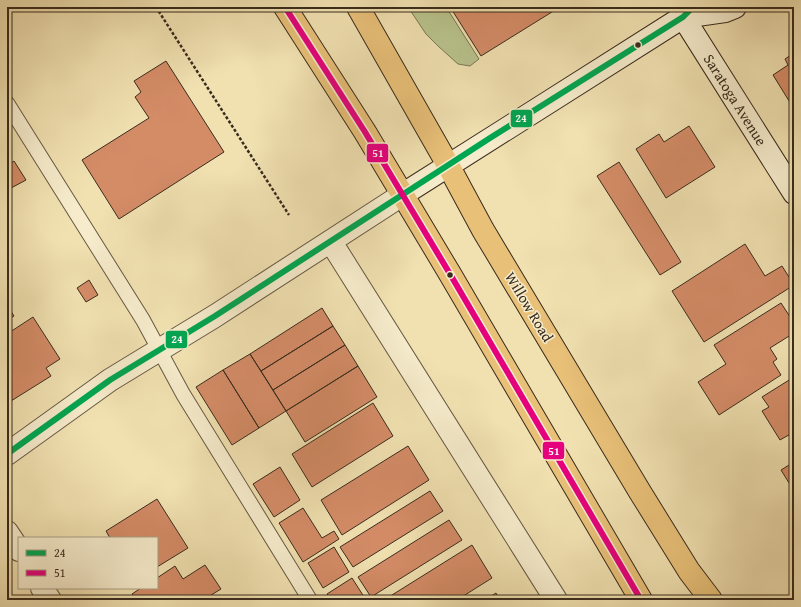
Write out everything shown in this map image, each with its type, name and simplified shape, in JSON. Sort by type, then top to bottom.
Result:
[{"type":"main road","points":[[285,7],[362,128],[640,600]]},
{"type":"main road","name":"Willow Road","points":[[358,7],[448,165],[483,230],[640,492],[689,571],[711,600]]},
{"type":"street","points":[[7,454],[110,380],[331,242],[684,10],[725,11],[735,7]]},
{"type":"street","name":"Saratoga Avenue","points":[[684,10],[794,193]]},
{"type":"street","points":[[331,242],[556,600]]},
{"type":"street","points":[[7,532],[18,548]]},
{"type":"street","points":[[43,589],[50,600]]},
{"type":"lane","points":[[7,104],[115,278],[143,320],[186,400],[310,600]]},
{"type":"path","points":[[156,7],[289,215]]},
{"type":"green space","points":[[408,7],[446,7],[479,59],[470,66],[458,64],[426,34]]},
{"type":"building","points":[[457,7],[560,7],[481,56],[452,10]]},
{"type":"building","points":[[794,53],[794,109],[773,75],[788,65],[785,59]]},
{"type":"building","points":[[166,61],[224,152],[119,219],[82,160],[149,118],[135,97],[141,92],[134,81]]},
{"type":"building","points":[[689,126],[715,167],[666,198],[636,149],[659,134],[664,142]]},
{"type":"building","points":[[14,161],[26,180],[11,188],[7,181],[7,166]]},
{"type":"building","points":[[619,162],[681,262],[660,275],[597,176]]},
{"type":"building","points":[[745,244],[765,276],[782,266],[794,285],[704,342],[672,291]]},
{"type":"building","points":[[89,280],[98,295],[86,302],[77,288]]},
{"type":"building","points":[[781,303],[794,323],[794,333],[770,348],[777,359],[773,362],[781,375],[719,415],[698,382],[726,364],[714,345]]},
{"type":"building","points":[[7,305],[14,316],[7,320]]},
{"type":"building","points":[[322,308],[333,326],[261,371],[250,354]]},
{"type":"building","points":[[33,317],[60,359],[46,368],[51,376],[11,401],[7,394],[7,334]]},
{"type":"building","points":[[333,326],[345,345],[273,390],[261,371]]},
{"type":"building","points":[[345,345],[358,366],[286,411],[273,390]]},
{"type":"building","points":[[250,354],[286,411],[259,428],[223,370]]},
{"type":"building","points":[[358,366],[377,397],[305,442],[286,411]]},
{"type":"building","points":[[223,370],[259,428],[232,445],[196,387]]},
{"type":"building","points":[[794,377],[794,432],[780,440],[762,411],[769,407],[762,397]]},
{"type":"building","points":[[373,403],[393,436],[312,487],[292,454]]},
{"type":"building","points":[[408,446],[429,480],[342,535],[321,500]]},
{"type":"building","points":[[794,462],[794,491],[781,470]]},
{"type":"building","points":[[280,467],[300,500],[274,517],[253,484]]},
{"type":"building","points":[[430,491],[443,511],[353,567],[340,547]]},
{"type":"building","points":[[157,499],[188,548],[158,566],[158,537],[109,537],[106,531]]},
{"type":"building","points":[[303,508],[322,538],[334,531],[339,539],[303,562],[279,523]]},
{"type":"building","points":[[449,520],[462,540],[371,597],[358,577]]},
{"type":"building","points":[[472,545],[492,578],[457,600],[384,600]]},
{"type":"building","points":[[334,547],[349,572],[323,588],[308,563]]},
{"type":"building","points":[[205,565],[221,589],[203,600],[136,600],[132,594],[140,589],[158,589],[158,577],[175,566],[183,579]]},
{"type":"building","points":[[352,578],[366,600],[331,600],[327,594]]},
{"type":"building","points":[[496,593],[500,600],[485,600]]},
{"type":"transit line","name":"51","points":[[285,7],[365,132],[641,600]]},
{"type":"transit line","name":"24","points":[[7,454],[110,380],[215,316],[490,138],[683,17],[693,7]]}]
